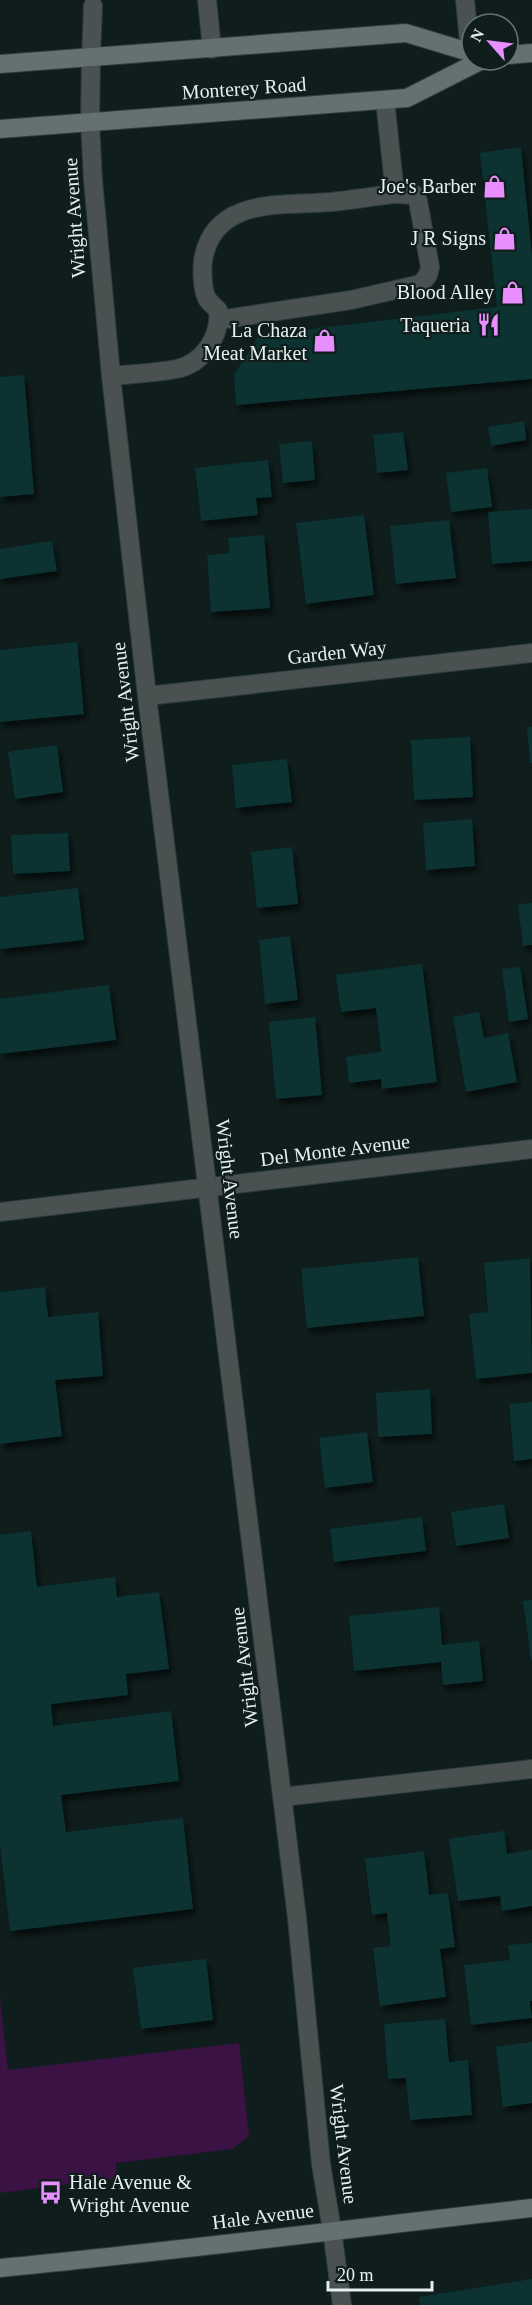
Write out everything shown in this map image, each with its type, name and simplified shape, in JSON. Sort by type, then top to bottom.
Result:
[{"type":"main road","points":[[0,64],[406,33],[460,50]]},
{"type":"main road","name":"Monterey Road","points":[[0,129],[407,98],[460,64]]},
{"type":"main road","name":"Hale Avenue","points":[[0,2268],[332,2230],[393,2226],[532,2208]]},
{"type":"street","points":[[207,0],[212,49]]},
{"type":"street","name":"Wright Avenue","points":[[93,6],[90,122],[111,376],[147,696],[297,1918],[321,2164],[342,2305]]},
{"type":"street","points":[[385,100],[395,194]]},
{"type":"street","points":[[111,376],[178,369],[207,348],[215,337],[219,320],[218,310],[207,299],[203,264],[206,244],[217,228],[238,213],[258,206],[332,202],[395,194],[415,195],[430,267],[428,275],[421,284],[351,300],[219,320]]},
{"type":"street","name":"Garden Way","points":[[147,696],[532,653]]},
{"type":"street","name":"Del Monte Avenue","points":[[0,1212],[532,1149]]},
{"type":"street","points":[[282,1797],[532,1769]]},
{"type":"shaded area","points":[[0,1999],[8,2070],[239,2043],[249,2136],[232,2149],[116,2163],[117,2178],[0,2193]]},
{"type":"building","points":[[521,147],[532,256],[532,379],[236,405],[234,375],[259,335],[497,307],[480,153]]},
{"type":"building","points":[[24,375],[34,494],[0,497],[0,377]]},
{"type":"building","points":[[524,421],[526,440],[491,446],[488,427]]},
{"type":"building","points":[[403,432],[408,470],[377,473],[373,435]]},
{"type":"building","points":[[312,441],[315,480],[283,483],[279,444]]},
{"type":"building","points":[[268,460],[272,497],[256,498],[258,515],[201,521],[195,468]]},
{"type":"building","points":[[487,468],[492,507],[451,512],[446,473]]},
{"type":"building","points":[[532,509],[532,561],[492,564],[488,512]]},
{"type":"building","points":[[364,515],[374,595],[306,604],[296,523]]},
{"type":"building","points":[[449,520],[456,578],[396,584],[390,526]]},
{"type":"building","points":[[264,535],[270,608],[211,612],[207,555],[230,553],[228,538]]},
{"type":"building","points":[[52,541],[57,571],[0,579],[0,549]]},
{"type":"building","points":[[77,642],[84,714],[0,722],[0,650]]},
{"type":"building","points":[[527,727],[532,727],[532,763],[530,763]]},
{"type":"building","points":[[470,737],[473,797],[414,800],[411,740]]},
{"type":"building","points":[[57,745],[63,792],[15,799],[8,752]]},
{"type":"building","points":[[287,759],[292,802],[236,808],[232,765]]},
{"type":"building","points":[[472,819],[475,866],[426,870],[423,823]]},
{"type":"building","points":[[68,833],[70,871],[13,874],[11,835]]},
{"type":"building","points":[[292,847],[298,904],[257,908],[251,852]]},
{"type":"building","points":[[78,888],[84,940],[0,949],[0,897]]},
{"type":"building","points":[[532,903],[532,945],[523,946],[518,905]]},
{"type":"building","points":[[290,936],[298,1000],[265,1004],[259,940]]},
{"type":"building","points":[[422,964],[437,1082],[382,1089],[381,1079],[349,1083],[346,1057],[381,1052],[376,1008],[341,1012],[336,975]]},
{"type":"building","points":[[520,967],[528,1019],[509,1022],[502,969]]},
{"type":"building","points":[[109,985],[116,1040],[0,1054],[0,999]]},
{"type":"building","points":[[479,1012],[484,1038],[508,1033],[517,1082],[466,1092],[453,1017]]},
{"type":"building","points":[[315,1017],[322,1095],[276,1099],[269,1022]]},
{"type":"building","points":[[418,1257],[424,1316],[307,1328],[301,1269]]},
{"type":"building","points":[[530,1258],[532,1373],[476,1379],[469,1314],[488,1312],[484,1263]]},
{"type":"building","points":[[45,1287],[48,1317],[98,1312],[103,1376],[55,1380],[62,1436],[0,1444],[0,1292]]},
{"type":"building","points":[[430,1389],[432,1434],[378,1437],[376,1393]]},
{"type":"building","points":[[532,1402],[532,1459],[514,1461],[509,1404]]},
{"type":"building","points":[[367,1432],[373,1482],[325,1488],[319,1438]]},
{"type":"building","points":[[504,1504],[509,1538],[456,1546],[451,1512]]},
{"type":"building","points":[[422,1517],[426,1551],[334,1562],[330,1529]]},
{"type":"building","points":[[31,1531],[37,1587],[115,1577],[117,1597],[159,1592],[169,1669],[126,1674],[128,1695],[51,1704],[53,1726],[171,1711],[179,1781],[61,1795],[66,1832],[183,1818],[193,1909],[10,1931],[0,1845],[0,1535]]},
{"type":"building","points":[[532,1600],[532,1660],[531,1660],[523,1601]]},
{"type":"building","points":[[439,1607],[442,1645],[479,1641],[483,1681],[443,1685],[441,1662],[354,1671],[349,1616]]},
{"type":"building","points":[[504,1831],[507,1854],[532,1850],[532,1906],[502,1911],[500,1896],[458,1901],[449,1839]]},
{"type":"building","points":[[424,1851],[429,1895],[448,1893],[455,1947],[440,1949],[446,1997],[380,2006],[373,1948],[391,1946],[387,1913],[372,1915],[365,1859]]},
{"type":"building","points":[[532,1943],[532,2001],[530,2001],[532,2018],[471,2025],[464,1965],[510,1960],[508,1945]]},
{"type":"building","points":[[206,1959],[213,2020],[141,2029],[133,1968]]},
{"type":"building","points":[[445,2019],[449,2062],[468,2060],[472,2115],[410,2120],[406,2078],[388,2079],[384,2024]]},
{"type":"building","points":[[532,2042],[532,2103],[503,2107],[496,2047]]},
{"type":"building","points":[[532,2279],[532,2305],[420,2305],[419,2297]]},
{"type":"place","name":"Joe's Barber","points":[[494,186]]},
{"type":"place","name":"J R Signs","points":[[504,238]]},
{"type":"place","name":"Blood Alley","points":[[512,292]]},
{"type":"place","name":"Taqueria","points":[[488,325]]},
{"type":"place","name":"La Chaza Meat Market","points":[[325,341]]},
{"type":"place","name":"Hale Avenue & Wright Avenue","points":[[51,2193]]}]
